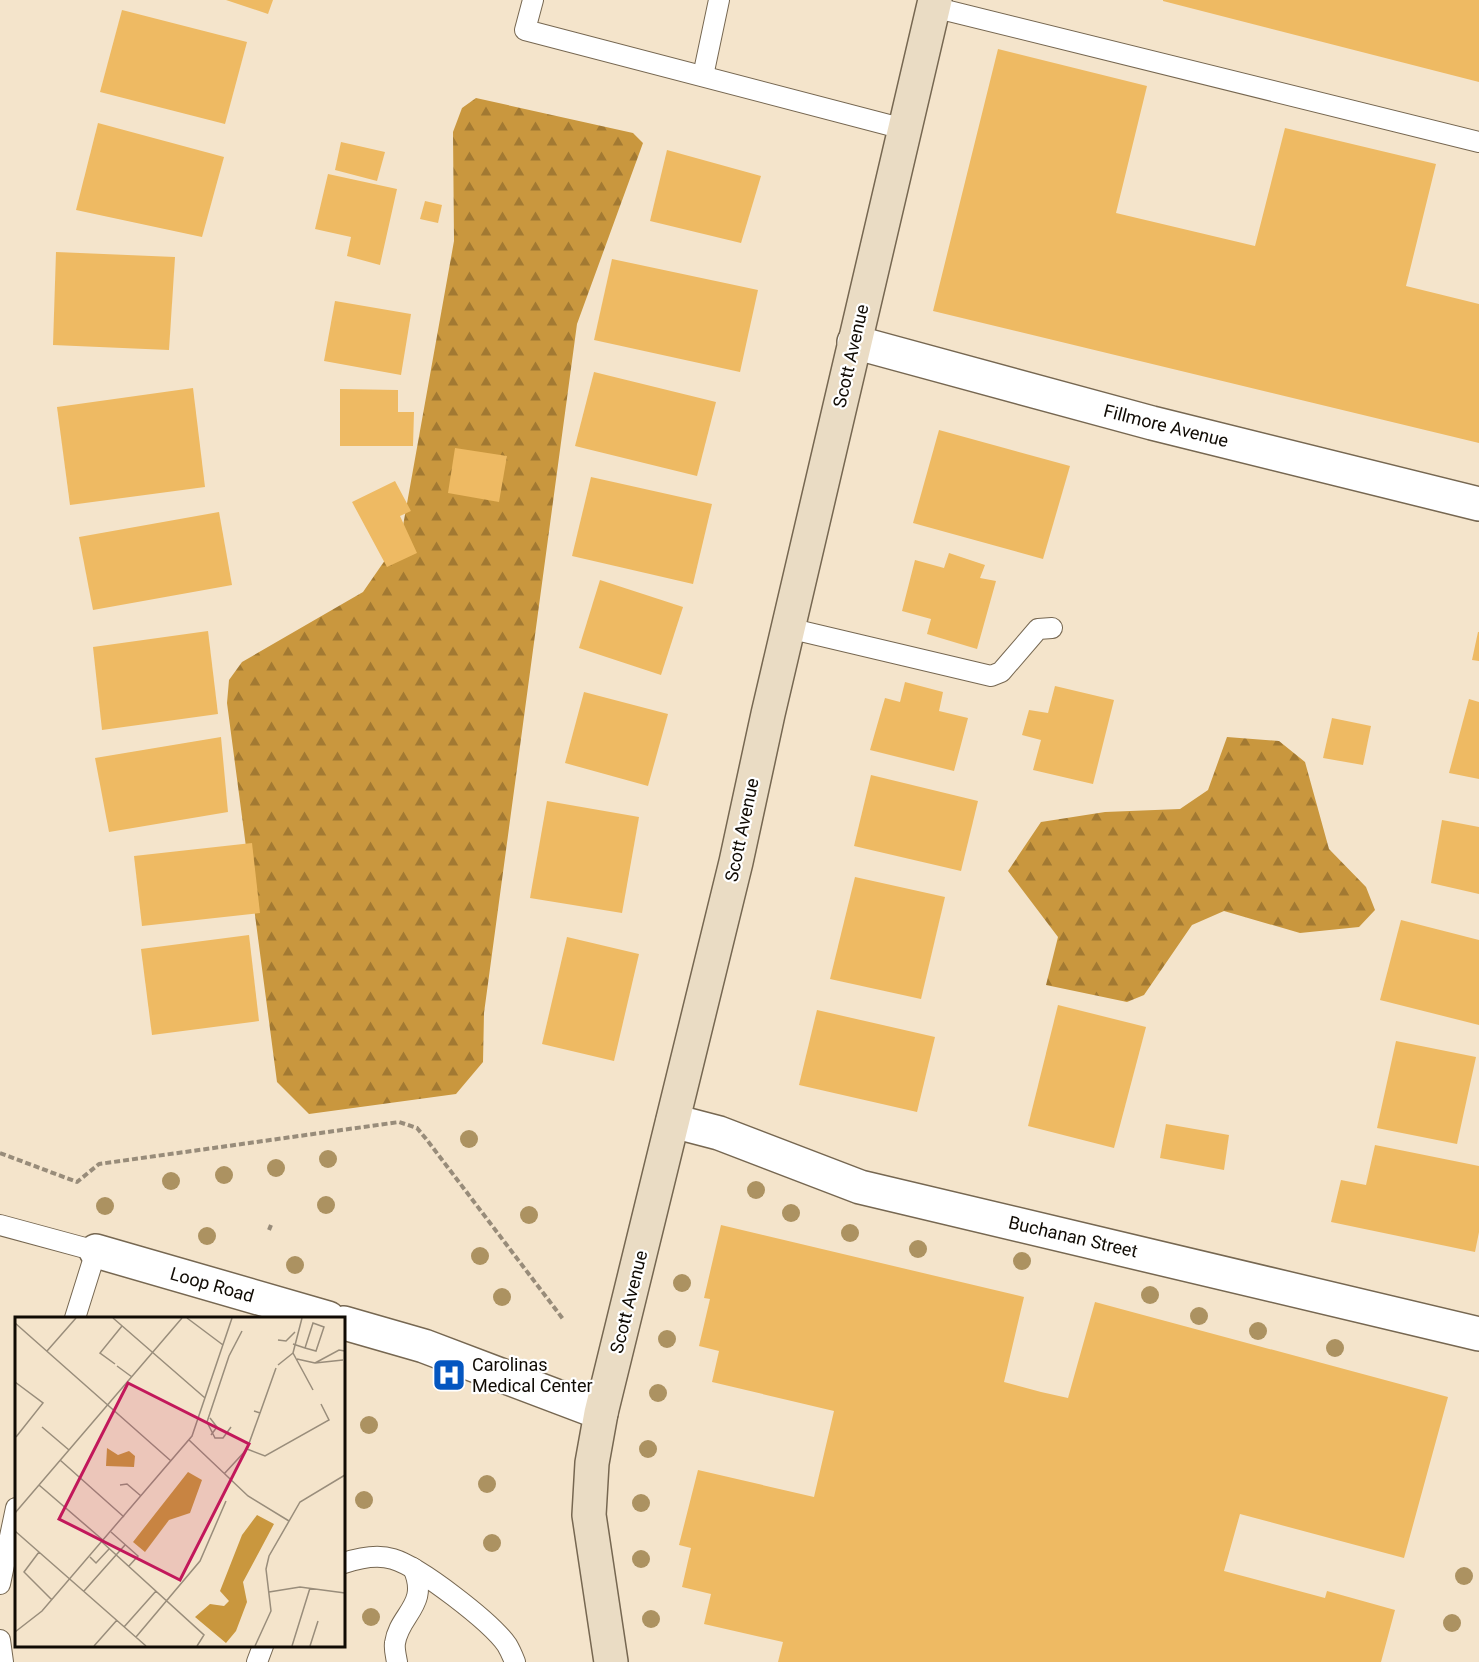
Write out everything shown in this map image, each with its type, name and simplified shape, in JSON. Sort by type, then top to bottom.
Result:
[{"type":"main road","name":"Scott Avenue","points":[[611,1662],[589,1515],[592,1463],[601,1413],[736,862],[788,628],[934,3]]},
{"type":"street","name":"Fillmore Avenue","points":[[854,342],[1152,423],[1479,504]]},
{"type":"street","name":"Buchanan Street","points":[[673,1121],[719,1133],[860,1187],[1479,1334]]},
{"type":"street","name":"Loop Road","points":[[96,1251],[325,1317]]},
{"type":"street","points":[[345,1323],[424,1346],[601,1413]]},
{"type":"lane","points":[[533,0],[525,30],[904,129]]},
{"type":"lane","points":[[702,76],[719,0]]},
{"type":"lane","points":[[934,3],[1479,142]]},
{"type":"lane","points":[[788,628],[991,676],[1001,672],[1038,629],[1052,628]]},
{"type":"lane","points":[[0,1225],[96,1251],[75,1317]]},
{"type":"lane","points":[[0,1584],[15,1513]]},
{"type":"lane","points":[[345,1563],[363,1557],[393,1559],[423,1573],[491,1628],[507,1645],[515,1662]]},
{"type":"lane","points":[[397,1662],[394,1642],[418,1596],[420,1582],[413,1568]]},
{"type":"lane","points":[[0,1640],[3,1662]]},
{"type":"lane","points":[[258,1662],[263,1647]]},
{"type":"path","points":[[0,1153],[77,1182],[99,1164],[399,1122],[417,1128],[428,1140],[563,1319]]},
{"type":"path","points":[[269,1230],[271,1225]]},
{"type":"green space","points":[[476,98],[633,133],[643,143],[577,324],[484,1013],[483,1062],[456,1094],[309,1114],[277,1082],[227,703],[229,680],[242,662],[363,592],[401,537],[454,241],[453,132],[462,108]]},
{"type":"green space","points":[[1227,737],[1279,741],[1305,762],[1329,849],[1366,887],[1375,910],[1359,927],[1300,933],[1224,911],[1192,925],[1144,995],[1127,1002],[1046,985],[1058,937],[1008,871],[1041,822],[1105,812],[1180,809],[1208,790]]},
{"type":"building","points":[[226,0],[273,0],[268,14]]},
{"type":"building","points":[[1479,0],[1479,82],[1163,1]]},
{"type":"building","points":[[122,10],[247,42],[225,124],[100,92]]},
{"type":"building","points":[[998,49],[1147,86],[1116,213],[1255,246],[1285,128],[1436,164],[1406,286],[1479,304],[1479,443],[933,311]]},
{"type":"building","points":[[98,123],[224,157],[202,237],[76,210]]},
{"type":"building","points":[[341,142],[385,152],[377,181],[335,170]]},
{"type":"building","points":[[667,150],[761,176],[741,243],[650,221]]},
{"type":"building","points":[[328,174],[397,189],[380,265],[347,256],[351,237],[315,229]]},
{"type":"building","points":[[425,201],[442,205],[438,223],[420,219]]},
{"type":"building","points":[[56,252],[175,257],[169,350],[53,345]]},
{"type":"building","points":[[612,259],[758,290],[740,372],[594,340]]},
{"type":"building","points":[[335,301],[411,314],[401,375],[324,361]]},
{"type":"building","points":[[594,372],[716,402],[697,476],[575,446]]},
{"type":"building","points":[[193,388],[205,487],[70,505],[57,407]]},
{"type":"building","points":[[340,389],[398,390],[398,412],[414,412],[413,446],[340,446]]},
{"type":"building","points":[[939,430],[1070,466],[1043,559],[913,523]]},
{"type":"building","points":[[455,448],[507,456],[499,502],[448,493]]},
{"type":"building","points":[[591,477],[712,504],[693,584],[572,556]]},
{"type":"building","points":[[395,481],[411,511],[400,516],[417,553],[387,567],[352,502]]},
{"type":"building","points":[[219,512],[232,585],[93,610],[79,537]]},
{"type":"building","points":[[949,553],[985,565],[980,578],[996,581],[977,649],[927,634],[931,619],[902,611],[915,560],[944,568]]},
{"type":"building","points":[[600,580],[683,607],[661,675],[579,648]]},
{"type":"building","points":[[208,631],[218,714],[102,730],[93,647]]},
{"type":"building","points":[[1479,632],[1479,661],[1472,660]]},
{"type":"building","points":[[905,682],[943,692],[939,711],[968,718],[954,771],[870,750],[885,698],[900,702]]},
{"type":"building","points":[[1055,686],[1114,700],[1093,784],[1033,770],[1041,740],[1022,735],[1029,710],[1048,713]]},
{"type":"building","points":[[584,692],[668,714],[648,786],[565,763]]},
{"type":"building","points":[[1469,699],[1479,702],[1479,779],[1449,773]]},
{"type":"building","points":[[1332,718],[1371,726],[1363,765],[1323,758]]},
{"type":"building","points":[[221,737],[228,812],[109,832],[95,758]]},
{"type":"building","points":[[871,775],[978,801],[961,871],[854,846]]},
{"type":"building","points":[[547,801],[639,817],[622,913],[530,898]]},
{"type":"building","points":[[1442,820],[1479,827],[1479,894],[1431,883]]},
{"type":"building","points":[[252,843],[260,913],[142,926],[134,856]]},
{"type":"building","points":[[855,877],[945,897],[921,999],[830,979]]},
{"type":"building","points":[[1401,920],[1479,940],[1479,1025],[1380,1000]]},
{"type":"building","points":[[249,935],[259,1021],[152,1035],[141,949]]},
{"type":"building","points":[[567,937],[639,954],[614,1061],[542,1044]]},
{"type":"building","points":[[1058,1005],[1146,1027],[1114,1148],[1028,1126]]},
{"type":"building","points":[[817,1010],[935,1037],[917,1112],[799,1085]]},
{"type":"building","points":[[1396,1041],[1476,1057],[1457,1144],[1377,1128]]},
{"type":"building","points":[[1166,1124],[1229,1135],[1224,1170],[1160,1158]]},
{"type":"building","points":[[1375,1145],[1479,1166],[1479,1232],[1475,1252],[1331,1222],[1341,1180],[1366,1185]]},
{"type":"building","points":[[721,1225],[1024,1297],[1004,1382],[1041,1392],[1068,1398],[1095,1302],[1448,1397],[1404,1558],[1240,1514],[1224,1571],[1325,1598],[1327,1591],[1395,1610],[1381,1662],[778,1662],[783,1642],[704,1624],[711,1594],[682,1587],[691,1548],[679,1545],[698,1470],[814,1497],[834,1411],[712,1382],[719,1351],[699,1346],[710,1299],[704,1298]]},
{"type":"place","name":"Carolinas Medical Center","points":[[449,1375]]}]
